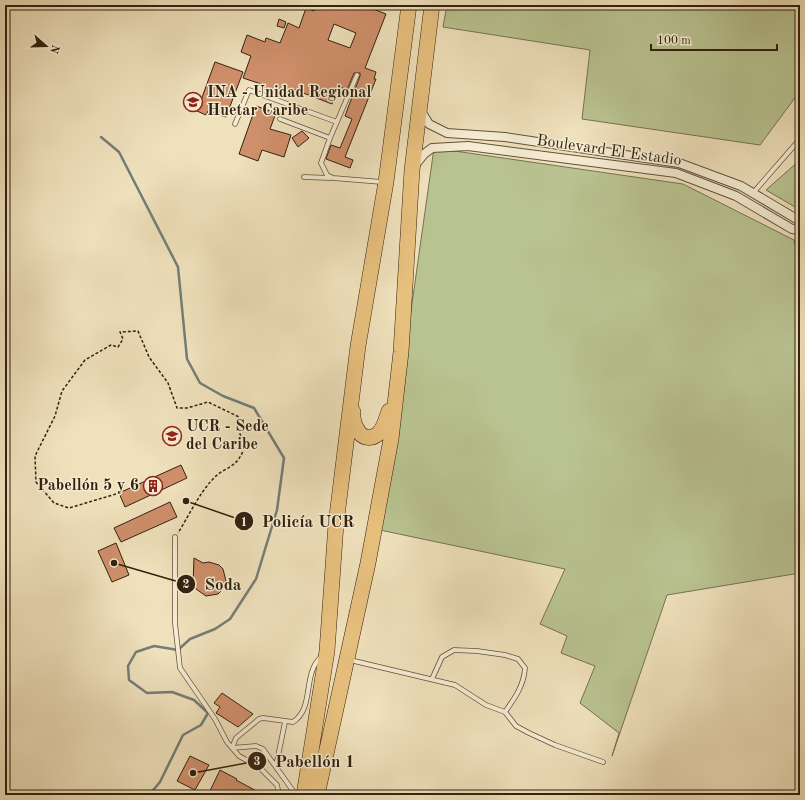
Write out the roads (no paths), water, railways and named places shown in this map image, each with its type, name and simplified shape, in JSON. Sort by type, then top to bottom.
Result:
[{"type":"highway","points":[[304,795],[327,651],[336,524],[358,346],[386,182],[409,5]]},
{"type":"highway","points":[[317,795],[359,606],[381,498],[391,439],[401,352],[412,170],[432,5]]},
{"type":"highway","points":[[358,346],[354,424],[356,429],[365,436],[377,435],[386,422],[401,352]]},
{"type":"street","name":"Boulevard El Estadio","points":[[419,107],[430,124],[446,133],[505,137],[679,163],[706,172],[753,193],[800,221]]},
{"type":"street","name":"Boulevard El Estadio","points":[[412,170],[424,154],[432,148],[450,146],[498,149],[644,168],[676,173],[704,182],[736,196],[792,229],[800,230]]},
{"type":"lane","points":[[333,178],[327,175],[321,163],[357,75]]},
{"type":"lane","points":[[235,124],[250,90],[337,122]]},
{"type":"lane","points":[[280,119],[330,138]]},
{"type":"lane","points":[[753,193],[800,138]]},
{"type":"lane","points":[[304,177],[386,182]]},
{"type":"lane","points":[[175,537],[175,623],[180,668],[204,701],[226,742],[239,756],[259,767],[277,785],[279,795]]},
{"type":"lane","points":[[432,679],[442,657],[454,650],[477,651],[518,659],[526,668],[524,678],[517,694],[505,712]]},
{"type":"lane","points":[[232,748],[236,738],[259,719],[263,718],[293,722],[300,718],[305,707],[313,668],[316,662],[327,651]]},
{"type":"lane","points":[[346,659],[455,685],[486,705],[505,712],[516,726],[529,733],[555,745],[603,762]]},
{"type":"lane","points":[[276,766],[285,722]]},
{"type":"lane","points":[[232,748],[256,746],[263,749],[296,795]]},
{"type":"waterway","points":[[101,137],[119,152],[178,267],[187,359],[200,383],[223,396],[254,408],[284,458],[277,510],[256,579],[230,619],[215,629],[190,639],[178,650],[154,646],[136,652],[128,666],[129,680],[147,693],[172,692],[194,700],[208,713],[201,725],[183,735],[160,782],[149,795]]},
{"type":"place","name":"INA - Unidad Regional Huetar Caribe","points":[[193,102]]},
{"type":"place","name":"UCR - Sede del Caribe","points":[[172,436]]},
{"type":"place","name":"Pabellón 5 y 6","points":[[153,486]]},
{"type":"place","name":"Policía UCR","points":[[186,501]]},
{"type":"place","name":"Soda","points":[[114,563]]},
{"type":"place","name":"Pabellón 1","points":[[193,773]]}]
